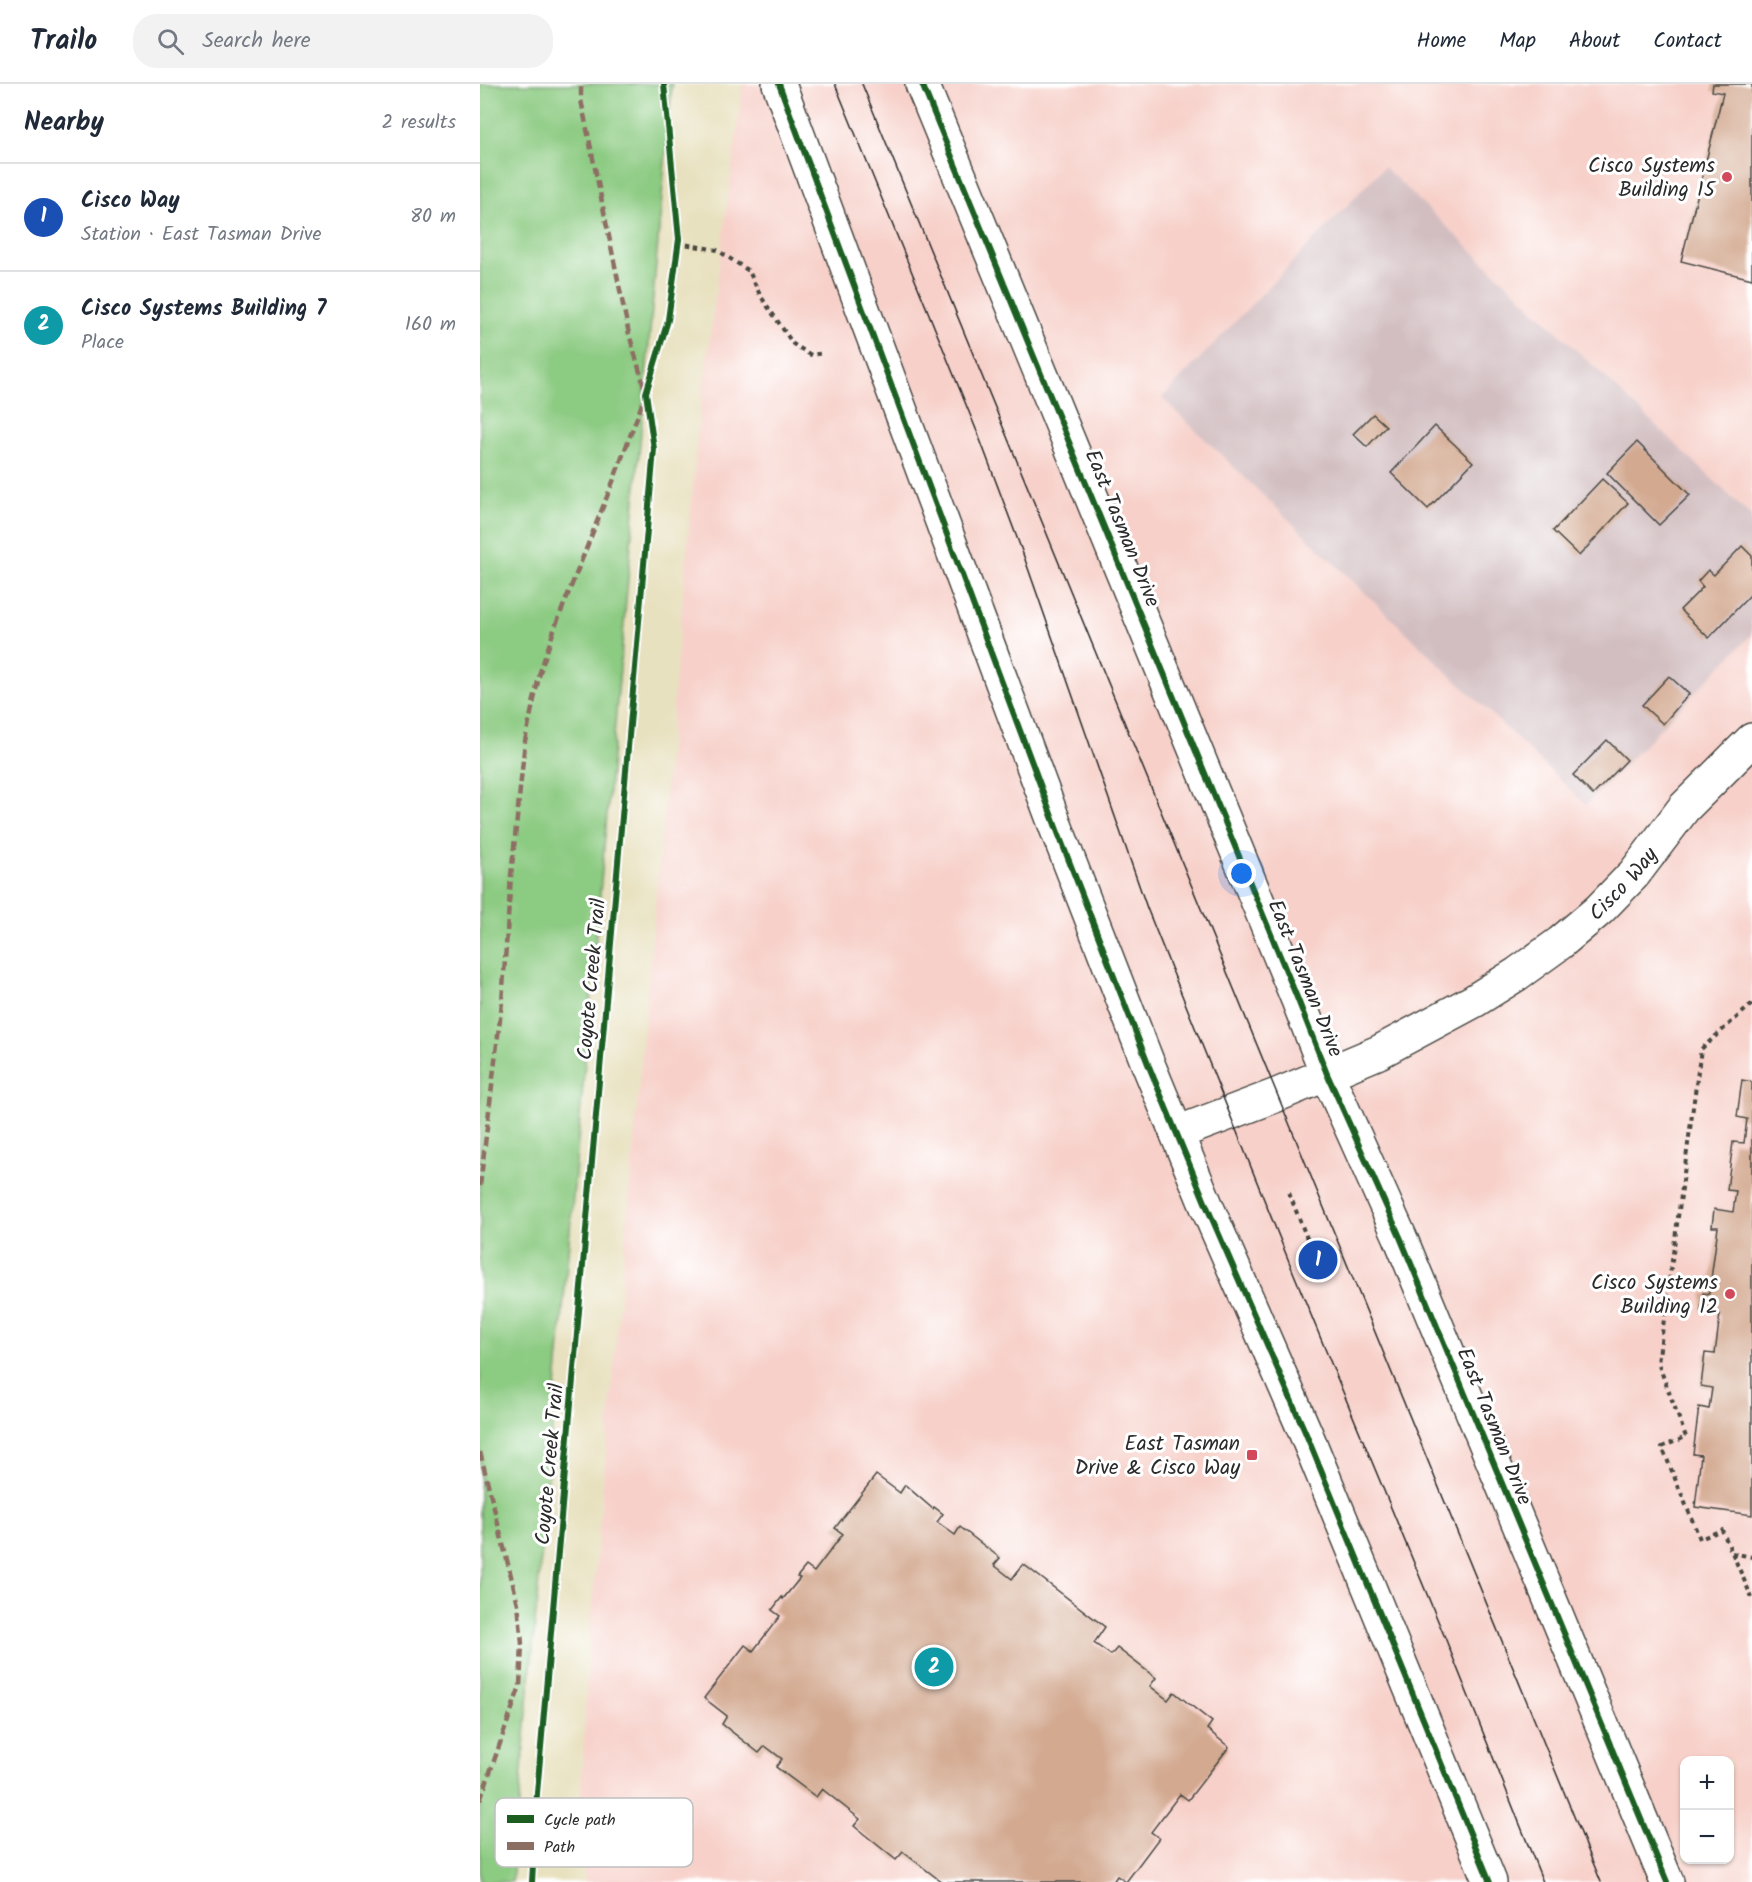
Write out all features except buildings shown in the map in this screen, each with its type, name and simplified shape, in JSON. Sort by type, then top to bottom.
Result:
[{"type":"main road","points":[[779,84],[1057,830],[1148,1064],[1207,1207],[1306,1434],[1490,1882]]},
{"type":"main road","name":"East Tasman Drive","points":[[922,84],[1327,1074],[1400,1237],[1667,1882]]},
{"type":"main road","name":"Cisco Way","points":[[1177,1133],[1379,1052],[1474,1000],[1560,943],[1599,910],[1634,874],[1684,808],[1752,740]]},
{"type":"path","points":[[676,254],[678,241],[717,250],[749,271],[760,295],[794,344],[811,355],[824,353]]},
{"type":"path","points":[[1752,1004],[1701,1049],[1658,1364],[1686,1437],[1662,1447],[1700,1539],[1722,1530],[1752,1598]]},
{"type":"path","points":[[1289,1193],[1308,1240]]},
{"type":"path","points":[[1732,1553],[1752,1557]]},
{"type":"shaded area","points":[[743,84],[1752,84],[1752,1882],[585,1882],[583,1867],[693,1867],[693,1798],[581,1798],[589,1642],[698,428]]},
{"type":"shaded area","points":[[1384,167],[1752,517],[1752,634],[1586,805],[1162,398]]},
{"type":"green space","points":[[480,84],[672,84],[519,1798],[495,1798],[495,1867],[513,1867],[512,1882],[480,1882]]},
{"type":"tram line","points":[[835,84],[978,434],[1022,551],[1147,908],[1543,1882]]},
{"type":"tram line","points":[[862,84],[1601,1882]]},
{"type":"marked path","points":[[480,1186],[502,1002],[511,876],[525,741],[540,672],[555,627],[646,393],[629,334],[581,100],[581,84]]},
{"type":"marked path","points":[[480,1452],[518,1604],[522,1644],[520,1686],[480,1801]]},
{"type":"cycle path","name":"Coyote Creek Trail","points":[[537,1798],[654,449],[646,393],[668,320],[679,239],[664,84]]},
{"type":"cycle path","points":[[779,84],[1057,830],[1148,1064],[1207,1207],[1306,1434],[1490,1882]]},
{"type":"cycle path","points":[[922,84],[1327,1074],[1400,1237],[1667,1882]]},
{"type":"cycle path","name":"Coyote Creek Trail","points":[[532,1882],[533,1867]]},
{"type":"place","name":"Cisco Systems Building 15","points":[[1727,177]]},
{"type":"place","name":"Cisco Way","points":[[1318,1260]]},
{"type":"place","name":"Cisco Systems Building 12","points":[[1730,1294]]},
{"type":"place","name":"East Tasman Drive & Cisco Way","points":[[1252,1455]]},
{"type":"place","name":"Cisco Systems Building 7","points":[[934,1667]]}]
